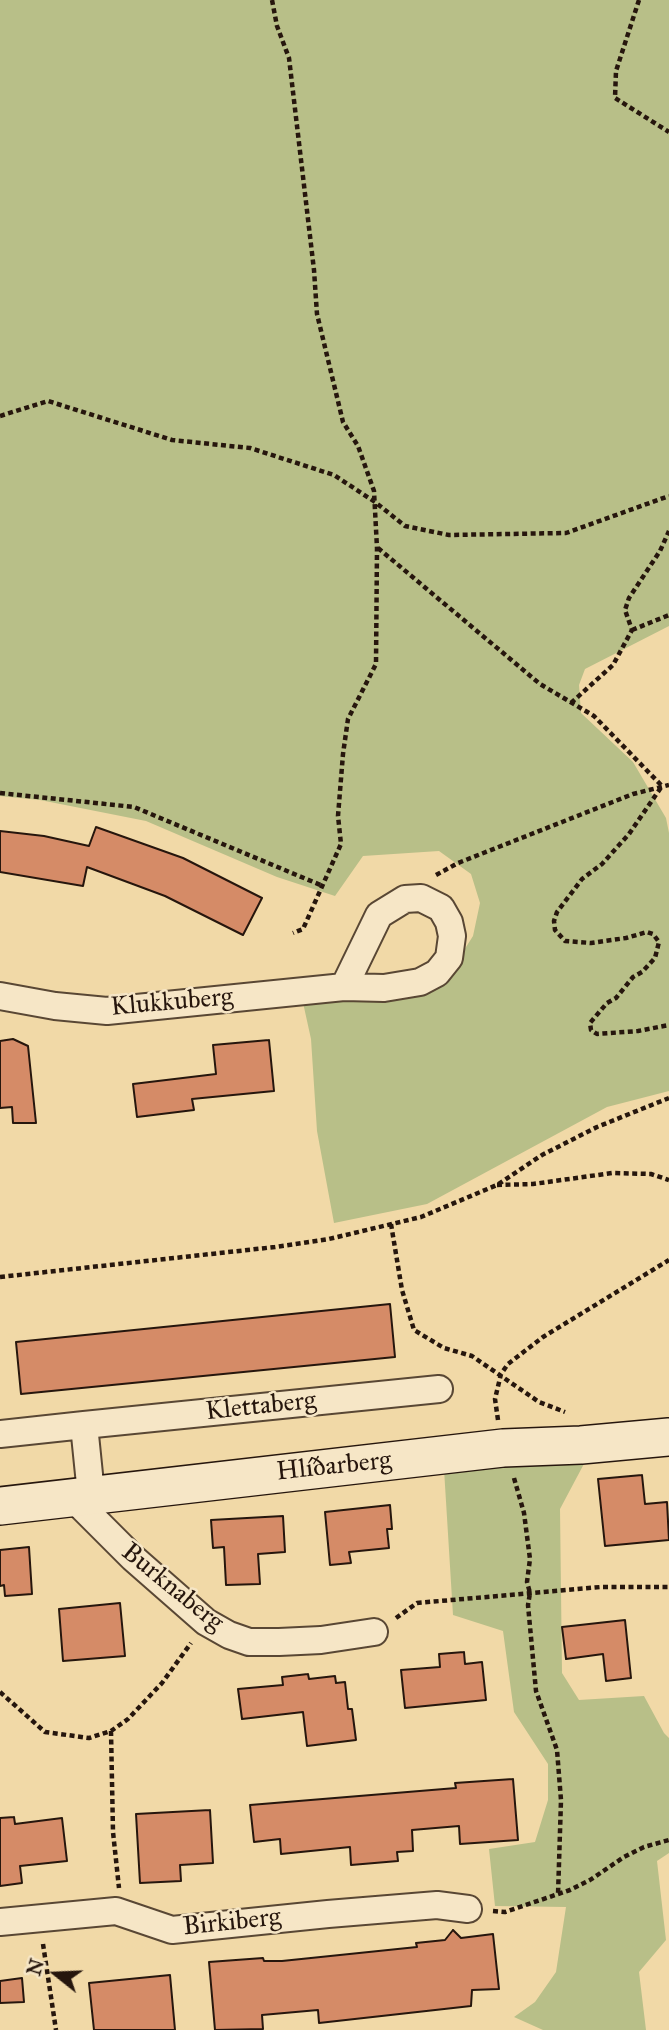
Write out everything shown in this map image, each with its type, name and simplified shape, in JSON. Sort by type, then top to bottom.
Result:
[{"type":"street","name":"Klukkuberg","points":[[0,996],[55,1006],[107,1011],[344,987],[384,988],[420,982],[437,973],[449,958],[452,936],[449,922],[441,908],[421,898]]},
{"type":"street","points":[[344,987],[379,915],[405,899],[421,898]]},
{"type":"street","name":"Klettaberg","points":[[0,1433],[439,1389]]},
{"type":"street","points":[[81,1495],[84,1424]]},
{"type":"street","name":"Hlíðarberg","points":[[0,1506],[81,1495],[506,1460],[581,1445],[669,1437]]},
{"type":"street","name":"Burknaberg","points":[[81,1495],[110,1537],[206,1622],[229,1636],[249,1642],[321,1640],[374,1632]]},
{"type":"street","name":"Birkiberg","points":[[0,1922],[116,1911],[172,1930],[437,1905],[468,1909]]},
{"type":"path","points":[[272,0],[277,26],[289,58],[317,314],[343,422],[358,446],[374,491],[377,548],[376,664],[348,719],[338,816],[341,844],[303,929],[293,933]]},
{"type":"path","points":[[639,0],[615,71],[615,98],[669,132]]},
{"type":"path","points":[[0,416],[48,401],[172,440],[250,448],[334,475],[405,526],[449,535],[566,533],[669,496]]},
{"type":"path","points":[[632,630],[625,610],[629,598],[660,551],[669,531]]},
{"type":"path","points":[[377,548],[540,684],[594,716],[662,786]]},
{"type":"path","points":[[571,703],[613,665],[632,630],[669,615]]},
{"type":"path","points":[[421,898],[427,880],[458,863],[633,794],[669,785]]},
{"type":"path","points":[[662,786],[629,834],[602,864],[582,879],[557,912],[554,921],[555,930],[565,941],[591,943],[647,932],[653,934],[659,942],[655,958],[616,998],[607,1003],[590,1023],[591,1030],[597,1034],[644,1031],[669,1025]]},
{"type":"path","points":[[0,793],[134,807],[323,886]]},
{"type":"path","points":[[0,1277],[275,1247],[329,1239],[421,1217],[496,1185],[597,1127],[669,1098]]},
{"type":"path","points":[[496,1185],[533,1184],[611,1173],[651,1174],[669,1180]]},
{"type":"path","points":[[391,1224],[402,1290],[414,1330],[444,1348],[472,1356],[539,1402],[571,1414]]},
{"type":"path","points":[[558,1895],[561,1800],[557,1750],[536,1690],[528,1605],[530,1559],[524,1513],[517,1482],[506,1460],[495,1399],[500,1374],[508,1364],[543,1337],[669,1260]]},
{"type":"path","points":[[374,1632],[417,1603],[601,1587],[669,1587]]},
{"type":"path","points":[[0,1692],[45,1732],[89,1738],[111,1731],[144,1704],[206,1622]]},
{"type":"path","points":[[111,1731],[113,1832],[120,1891],[116,1911]]},
{"type":"path","points":[[468,1909],[505,1912],[558,1895],[590,1880],[644,1847],[669,1840]]},
{"type":"path","points":[[44,1917],[43,1944],[56,2030]]},
{"type":"green space","points":[[0,0],[669,0],[669,626],[585,669],[579,685],[581,713],[633,762],[666,818],[669,833],[669,1091],[607,1107],[427,1204],[334,1223],[317,1131],[311,1039],[302,998],[442,985],[473,936],[480,903],[471,874],[439,851],[363,856],[335,896],[277,877],[146,821],[40,800],[0,796]]},
{"type":"green space","points":[[586,1460],[560,1509],[562,1673],[579,1700],[644,1696],[669,1738],[669,1853],[657,1861],[666,1940],[639,1972],[646,2030],[543,2030],[514,2017],[535,2002],[556,1972],[566,1907],[495,1906],[489,1849],[535,1842],[548,1800],[548,1764],[514,1712],[503,1631],[453,1615],[444,1469]]},
{"type":"building","points":[[96,827],[183,858],[262,898],[243,935],[165,896],[87,867],[83,886],[0,872],[0,831],[44,836],[89,846]]},
{"type":"building","points":[[13,1039],[28,1046],[36,1123],[13,1123],[12,1107],[0,1108],[0,1041]]},
{"type":"building","points":[[269,1040],[274,1091],[192,1099],[194,1110],[137,1117],[133,1084],[216,1074],[213,1045]]},
{"type":"building","points":[[390,1304],[395,1357],[21,1394],[16,1342]]},
{"type":"building","points":[[642,1475],[645,1504],[667,1502],[669,1540],[605,1546],[598,1479]]},
{"type":"building","points":[[390,1505],[392,1529],[387,1529],[389,1548],[349,1552],[351,1563],[330,1565],[325,1512]]},
{"type":"building","points":[[283,1516],[285,1552],[258,1554],[260,1584],[226,1585],[224,1547],[213,1548],[211,1520]]},
{"type":"building","points":[[29,1547],[32,1594],[5,1596],[4,1585],[0,1586],[0,1550]]},
{"type":"building","points":[[120,1603],[125,1656],[63,1661],[59,1609]]},
{"type":"building","points":[[625,1620],[631,1678],[606,1681],[603,1654],[566,1659],[562,1627]]},
{"type":"building","points":[[464,1652],[465,1664],[482,1662],[486,1700],[405,1708],[401,1670],[440,1667],[439,1654]]},
{"type":"building","points":[[308,1674],[309,1679],[335,1676],[336,1683],[345,1682],[356,1740],[307,1746],[303,1712],[242,1719],[238,1689],[283,1685],[282,1677]]},
{"type":"building","points":[[513,1779],[518,1840],[460,1844],[459,1826],[412,1830],[413,1851],[397,1852],[398,1861],[351,1865],[350,1847],[281,1854],[280,1839],[254,1842],[250,1805],[456,1788],[455,1783]]},
{"type":"building","points":[[210,1810],[213,1863],[180,1865],[181,1881],[140,1883],[136,1814]]},
{"type":"building","points":[[14,1817],[15,1824],[62,1818],[67,1861],[20,1866],[22,1883],[0,1886],[0,1818]]},
{"type":"building","points":[[453,1930],[461,1938],[493,1934],[499,1989],[472,1990],[471,2006],[319,2023],[318,2010],[262,2015],[263,2029],[215,2030],[209,1962],[263,1958],[264,1961],[282,1961],[417,1947],[416,1943],[445,1940]]},
{"type":"building","points":[[170,1975],[175,2030],[94,2030],[89,1983]]},
{"type":"building","points":[[22,1978],[24,2002],[0,2003],[0,1981]]}]
